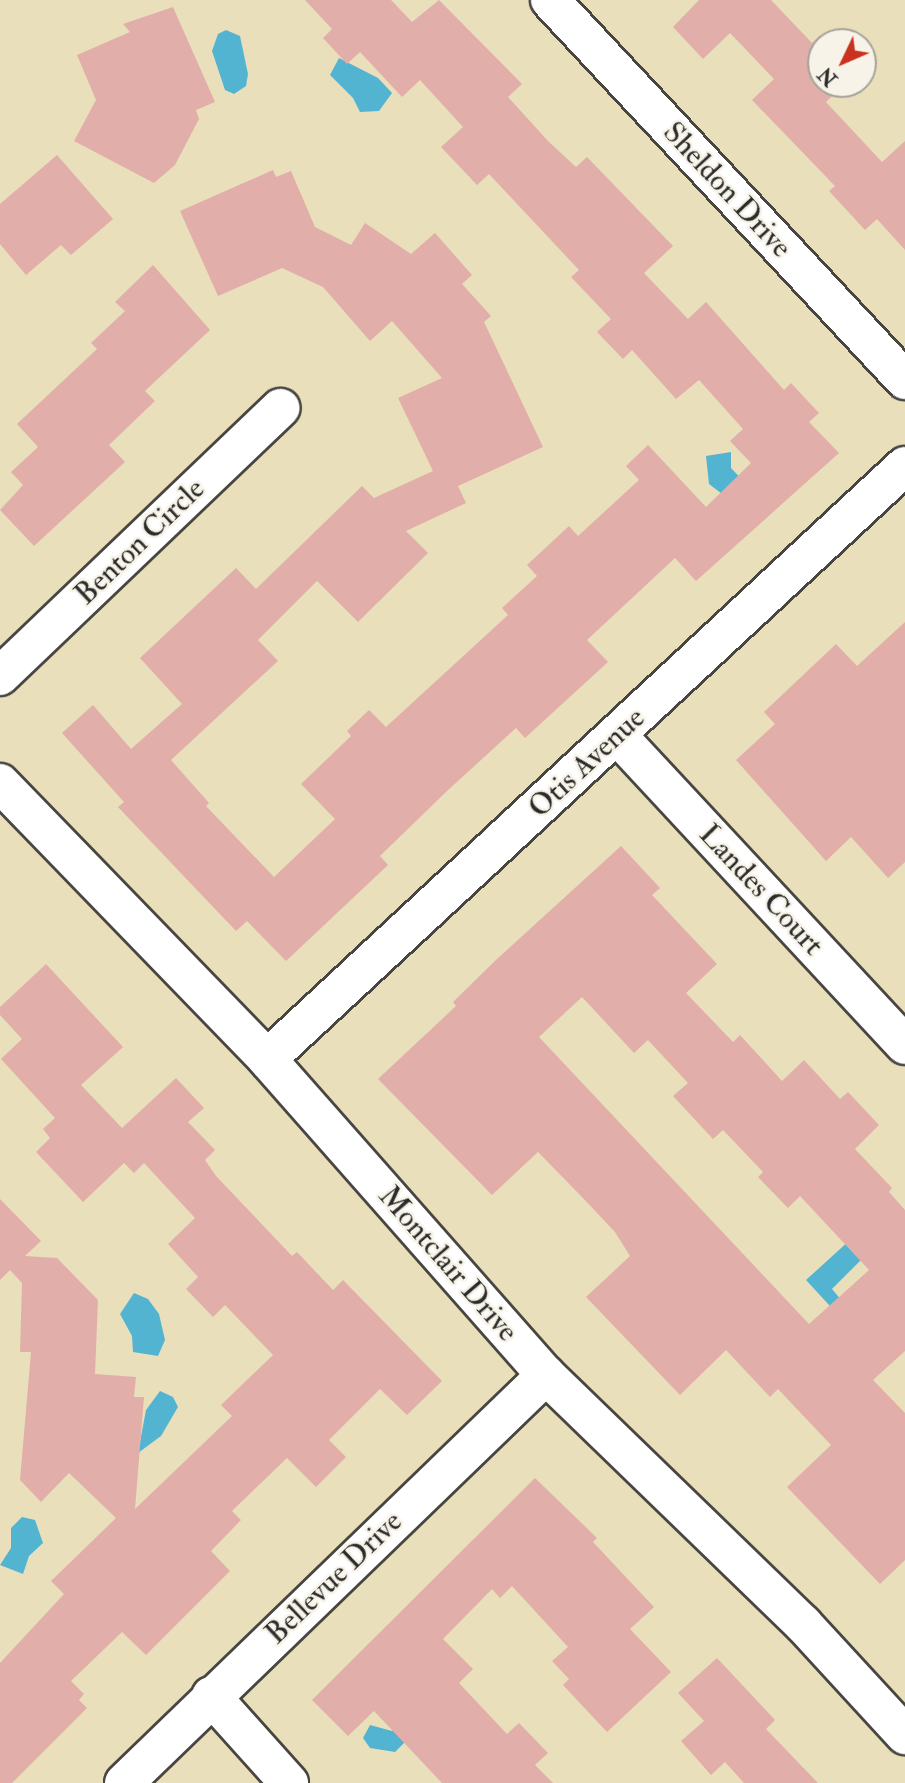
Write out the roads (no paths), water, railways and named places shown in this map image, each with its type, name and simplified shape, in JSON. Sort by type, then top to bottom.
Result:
[{"type":"street","name":"Sheldon Drive","points":[[550,0],[905,380]]},
{"type":"street","name":"Benton Circle","points":[[0,676],[280,408]]},
{"type":"street","name":"Otis Avenue","points":[[267,1059],[905,467]]},
{"type":"street","name":"Landes Court","points":[[617,736],[905,1045]]},
{"type":"street","name":"Montclair Drive","points":[[0,783],[267,1059],[546,1375],[803,1624],[905,1735]]},
{"type":"street","name":"Bellevue Drive","points":[[124,1783],[546,1375]]},
{"type":"street","points":[[211,1696],[289,1783]]},
{"type":"water","points":[[226,30],[240,36],[248,74],[246,86],[234,94],[225,90],[212,51],[218,34]]},
{"type":"water","points":[[339,58],[378,78],[392,93],[379,111],[360,112],[353,98],[330,75]]},
{"type":"water","points":[[731,452],[731,468],[750,488],[738,506],[709,484],[706,456]]},
{"type":"water","points":[[850,1240],[865,1256],[832,1289],[849,1309],[841,1318],[806,1280]]},
{"type":"water","points":[[134,1293],[148,1299],[159,1314],[165,1340],[158,1356],[133,1352],[132,1336],[120,1314]]},
{"type":"water","points":[[160,1391],[173,1397],[178,1407],[161,1436],[138,1453],[146,1410]]},
{"type":"water","points":[[22,1517],[35,1520],[43,1543],[29,1556],[23,1574],[0,1565],[11,1548],[11,1528]]},
{"type":"water","points":[[370,1725],[392,1731],[401,1725],[407,1740],[395,1752],[370,1748],[363,1738]]}]
